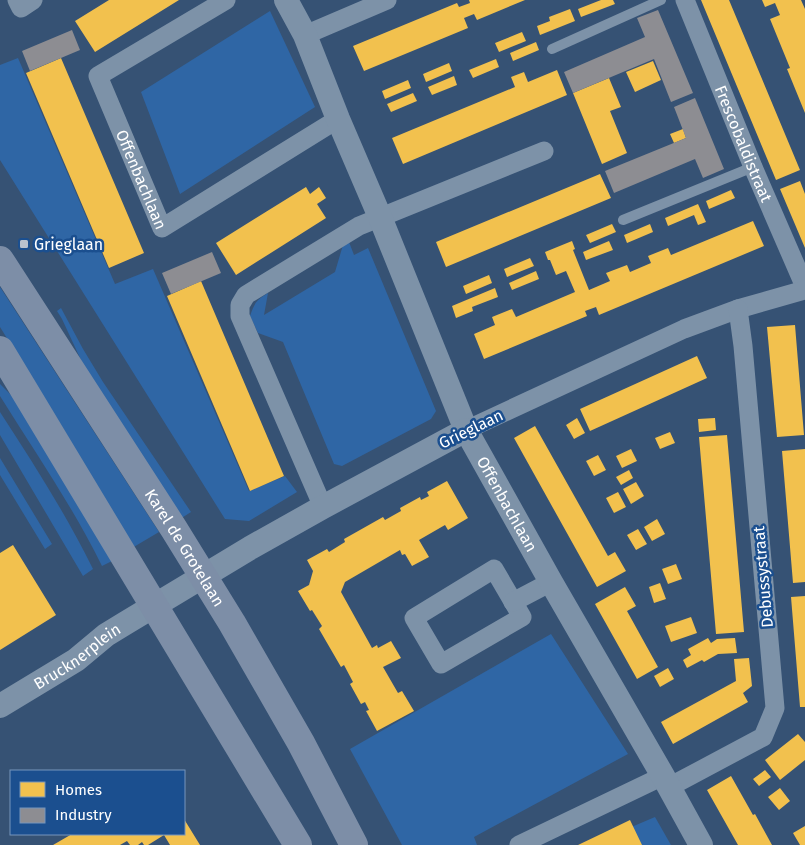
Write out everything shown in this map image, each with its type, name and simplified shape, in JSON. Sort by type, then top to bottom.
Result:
[{"type":"main road","name":"Karel de Grotelaan","points":[[0,260],[204,576],[301,743],[354,845]]},
{"type":"main road","points":[[0,350],[298,845]]},
{"type":"street","points":[[17,0],[21,8],[33,0]]},
{"type":"street","name":"Offenbachlaan","points":[[226,0],[98,76],[162,228],[338,119]]},
{"type":"street","name":"Offenbachlaan","points":[[286,0],[305,35],[466,430],[701,845]]},
{"type":"street","points":[[305,35],[387,0]]},
{"type":"street","name":"Frescobaldistraat","points":[[685,0],[805,288]]},
{"type":"street","points":[[323,507],[240,316],[240,305],[246,295],[359,226],[544,151]]},
{"type":"street","name":"Grieglaan","points":[[154,606],[250,548],[466,430],[684,329],[738,309],[805,288]]},
{"type":"street","name":"Debussystraat","points":[[666,781],[763,737],[775,708],[743,346],[738,309]]},
{"type":"street","points":[[494,570],[514,602],[522,617],[441,664],[414,618],[494,570]]},
{"type":"street","points":[[514,602],[551,582]]},
{"type":"street","name":"Brucknerplein","points":[[0,706],[76,660],[106,635],[154,606]]},
{"type":"street","points":[[519,845],[666,781]]},
{"type":"lane","points":[[552,49],[661,0]]},
{"type":"lane","points":[[624,220],[753,167]]},
{"type":"shaded area","points":[[270,11],[315,107],[180,194],[141,92]]},
{"type":"shaded area","points":[[18,58],[115,284],[153,269],[249,491],[285,476],[297,492],[249,521],[225,519],[0,160],[0,65]]},
{"type":"shaded area","points":[[349,242],[354,255],[368,248],[436,411],[431,419],[342,466],[334,464],[283,342],[258,333],[250,316],[256,303],[268,293],[264,315],[335,272],[343,245]]},
{"type":"shaded area","points":[[0,287],[159,532],[132,548],[64,430],[0,327]]},
{"type":"shaded area","points":[[61,308],[103,382],[191,512],[180,519],[93,386],[57,311]]},
{"type":"shaded area","points":[[0,384],[18,402],[112,561],[102,566],[66,501],[0,396]]},
{"type":"shaded area","points":[[0,412],[37,470],[83,549],[93,569],[83,576],[0,435]]},
{"type":"shaded area","points":[[0,458],[52,544],[45,549],[0,475]]},
{"type":"shaded area","points":[[551,634],[628,754],[474,837],[477,845],[402,845],[350,749]]},
{"type":"shaded area","points":[[655,817],[671,845],[589,845]]},
{"type":"building: Homes","points":[[109,0],[179,0],[95,52],[75,21]]},
{"type":"building: Homes","points":[[469,0],[525,0],[477,20],[474,14],[464,18],[468,28],[364,71],[353,46],[457,3],[459,7],[470,3]]},
{"type":"building: Homes","points":[[601,0],[613,0],[615,4],[581,17],[578,9]]},
{"type":"building: Homes","points":[[701,0],[729,0],[800,170],[776,180]]},
{"type":"building: Homes","points":[[762,0],[801,0],[805,9],[805,113],[787,69],[790,68],[770,19],[780,15],[775,3],[765,7]]},
{"type":"building: Homes","points":[[570,9],[575,21],[540,35],[537,26],[550,21],[549,17]]},
{"type":"building: Homes","points":[[522,32],[526,41],[499,52],[495,43]]},
{"type":"building: Homes","points":[[536,42],[539,50],[513,61],[510,53]]},
{"type":"building: Homes","points":[[61,58],[144,253],[109,268],[26,73]]},
{"type":"building: Homes","points":[[496,59],[499,67],[473,78],[469,70]]},
{"type":"building: Homes","points":[[653,61],[661,80],[635,92],[626,72]]},
{"type":"building: Homes","points":[[449,63],[452,71],[426,82],[423,74]]},
{"type":"building: Homes","points":[[557,70],[567,95],[403,164],[392,138],[515,87],[511,77],[524,72],[528,82]]},
{"type":"building: Homes","points":[[454,76],[457,85],[432,95],[428,87]]},
{"type":"building: Homes","points":[[609,78],[621,107],[610,111],[627,153],[602,164],[573,93]]},
{"type":"building: Homes","points":[[408,80],[411,88],[385,99],[382,91]]},
{"type":"building: Homes","points":[[413,93],[417,101],[391,112],[387,104]]},
{"type":"building: Homes","points":[[683,129],[686,138],[674,143],[670,134]]},
{"type":"building: Homes","points":[[600,174],[611,198],[446,267],[436,242]]},
{"type":"building: Homes","points":[[800,181],[805,194],[805,248],[780,189]]},
{"type":"building: Homes","points":[[306,187],[310,194],[319,187],[326,198],[317,204],[326,218],[236,275],[216,243]]},
{"type":"building: Homes","points":[[731,190],[735,198],[709,209],[706,201]]},
{"type":"building: Homes","points":[[698,204],[706,222],[698,225],[694,215],[668,226],[665,218]]},
{"type":"building: Homes","points":[[753,221],[764,246],[599,315],[596,307],[585,311],[587,316],[484,359],[474,334],[495,325],[492,317],[512,309],[516,317],[575,292],[566,271],[556,275],[545,252],[572,241],[575,249],[573,250],[589,290],[610,281],[606,273],[627,265],[630,272],[651,263],[648,256],[668,248],[671,255]]},
{"type":"building: Homes","points":[[612,224],[616,232],[590,243],[586,235]]},
{"type":"building: Homes","points":[[650,224],[653,232],[627,243],[624,235]]},
{"type":"building: Homes","points":[[609,241],[613,250],[586,260],[583,252]]},
{"type":"building: Homes","points":[[530,258],[534,266],[507,277],[504,269]]},
{"type":"building: Homes","points":[[536,271],[539,279],[512,290],[509,283]]},
{"type":"building: Homes","points":[[489,275],[492,283],[466,294],[463,286]]},
{"type":"building: Homes","points":[[201,281],[284,476],[250,491],[167,296]]},
{"type":"building: Homes","points":[[495,288],[498,297],[472,307],[473,311],[456,318],[452,306]]},
{"type":"building: Homes","points":[[795,325],[804,435],[777,437],[767,327]]},
{"type":"building: Homes","points":[[697,356],[707,378],[590,431],[580,409]]},
{"type":"building: Homes","points":[[577,418],[585,433],[574,439],[566,425]]},
{"type":"building: Homes","points":[[715,418],[716,430],[699,432],[698,419]]},
{"type":"building: Homes","points":[[535,426],[608,556],[615,552],[626,571],[597,587],[514,438]]},
{"type":"building: Homes","points":[[670,432],[675,443],[660,449],[655,438]]},
{"type":"building: Homes","points":[[727,435],[744,632],[716,634],[699,437]]},
{"type":"building: Homes","points":[[631,449],[637,461],[622,468],[616,456]]},
{"type":"building: Homes","points":[[805,449],[805,582],[793,583],[782,451]]},
{"type":"building: Homes","points":[[598,455],[606,470],[594,476],[586,461]]},
{"type":"building: Homes","points":[[629,470],[633,478],[621,485],[616,477]]},
{"type":"building: Homes","points":[[447,481],[468,518],[448,530],[445,525],[419,540],[429,557],[412,566],[405,554],[402,555],[400,550],[345,582],[341,592],[372,648],[377,645],[378,648],[391,641],[401,658],[383,667],[398,693],[402,691],[414,711],[377,731],[366,711],[369,710],[365,702],[361,704],[350,684],[353,682],[344,665],[341,667],[319,629],[322,626],[298,591],[309,585],[313,571],[307,560],[327,549],[329,552],[345,542],[344,539],[383,517],[385,520],[401,511],[400,508],[420,497],[421,500],[429,496],[427,492]]},
{"type":"building: Homes","points":[[636,482],[644,496],[631,504],[623,489]]},
{"type":"building: Homes","points":[[618,492],[626,507],[614,513],[606,498]]},
{"type":"building: Homes","points":[[657,519],[665,534],[652,541],[644,527]]},
{"type":"building: Homes","points":[[638,529],[647,544],[636,550],[627,535]]},
{"type":"building: Homes","points":[[13,545],[56,615],[0,650],[0,553]]},
{"type":"building: Homes","points":[[676,564],[682,579],[668,584],[662,569]]},
{"type":"building: Homes","points":[[660,583],[666,599],[654,603],[649,587]]},
{"type":"building: Homes","points":[[625,587],[636,606],[627,611],[658,667],[637,679],[595,604]]},
{"type":"building: Homes","points":[[805,596],[805,707],[800,707],[791,597]]},
{"type":"building: Homes","points":[[691,617],[697,633],[671,642],[665,626]]},
{"type":"building: Homes","points":[[708,638],[711,643],[717,639],[735,638],[737,653],[718,654],[704,662],[702,660],[687,668],[683,660],[691,655],[688,649]]},
{"type":"building: Homes","points":[[749,658],[752,686],[743,693],[748,702],[673,744],[661,722],[736,681],[734,659]]},
{"type":"building: Homes","points":[[668,668],[674,679],[660,687],[654,676]]},
{"type":"building: Homes","points":[[798,734],[805,742],[805,760],[780,780],[765,760]]},
{"type":"building: Homes","points":[[765,770],[771,777],[759,786],[753,779]]},
{"type":"building: Homes","points":[[731,776],[772,845],[738,845],[707,790]]},
{"type":"building: Homes","points":[[780,788],[790,801],[779,810],[768,797]]},
{"type":"building: Homes","points":[[630,820],[642,845],[578,845],[601,834]]},
{"type":"building: Homes","points":[[185,821],[200,845],[170,845],[164,835],[185,835]]},
{"type":"building: Homes","points":[[805,826],[805,845],[800,845],[793,833]]},
{"type":"building: Homes","points":[[70,835],[164,835],[148,845],[144,845],[142,842],[138,845],[130,845],[127,841],[120,845],[53,845]]},
{"type":"building: Industry","points":[[658,10],[693,93],[671,102],[654,59],[573,93],[564,72],[645,37],[637,18]]},
{"type":"building: Industry","points":[[72,30],[80,50],[30,71],[22,51]]},
{"type":"building: Industry","points":[[695,98],[724,169],[703,178],[695,159],[614,193],[605,171],[686,138],[674,107]]},
{"type":"building: Industry","points":[[212,252],[221,273],[171,294],[162,273]]},
{"type":"place","name":"Grieglaan","points":[[24,244]]}]
